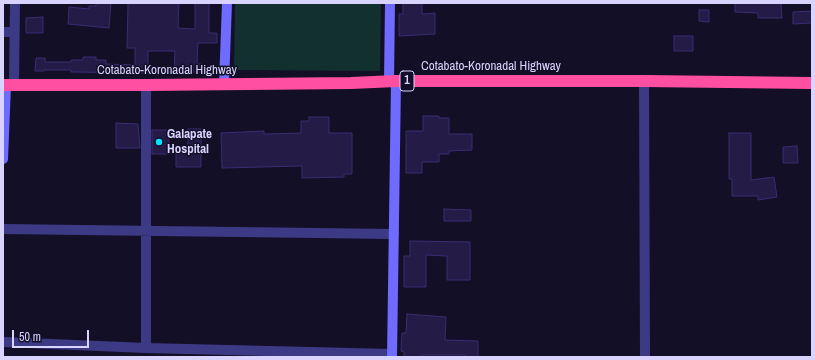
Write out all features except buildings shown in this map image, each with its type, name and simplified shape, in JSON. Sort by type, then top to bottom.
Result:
[{"type":"highway","name":"Cotabato-Koronadal Highway","points":[[8,85],[351,83],[393,81],[812,83]]},
{"type":"street","points":[[3,159],[8,85],[14,32],[15,3]]},
{"type":"street","points":[[224,84],[227,3]]},
{"type":"street","points":[[3,342],[392,356],[394,234],[393,81],[390,3]]},
{"type":"street","points":[[3,32],[14,32]]},
{"type":"street","points":[[644,81],[645,357]]},
{"type":"street","points":[[146,85],[146,348]]},
{"type":"street","points":[[3,229],[394,234]]},
{"type":"green space","points":[[235,3],[381,3],[380,71],[234,70]]},
{"type":"place","name":"Galapate Hospital","points":[[159,142]]}]
